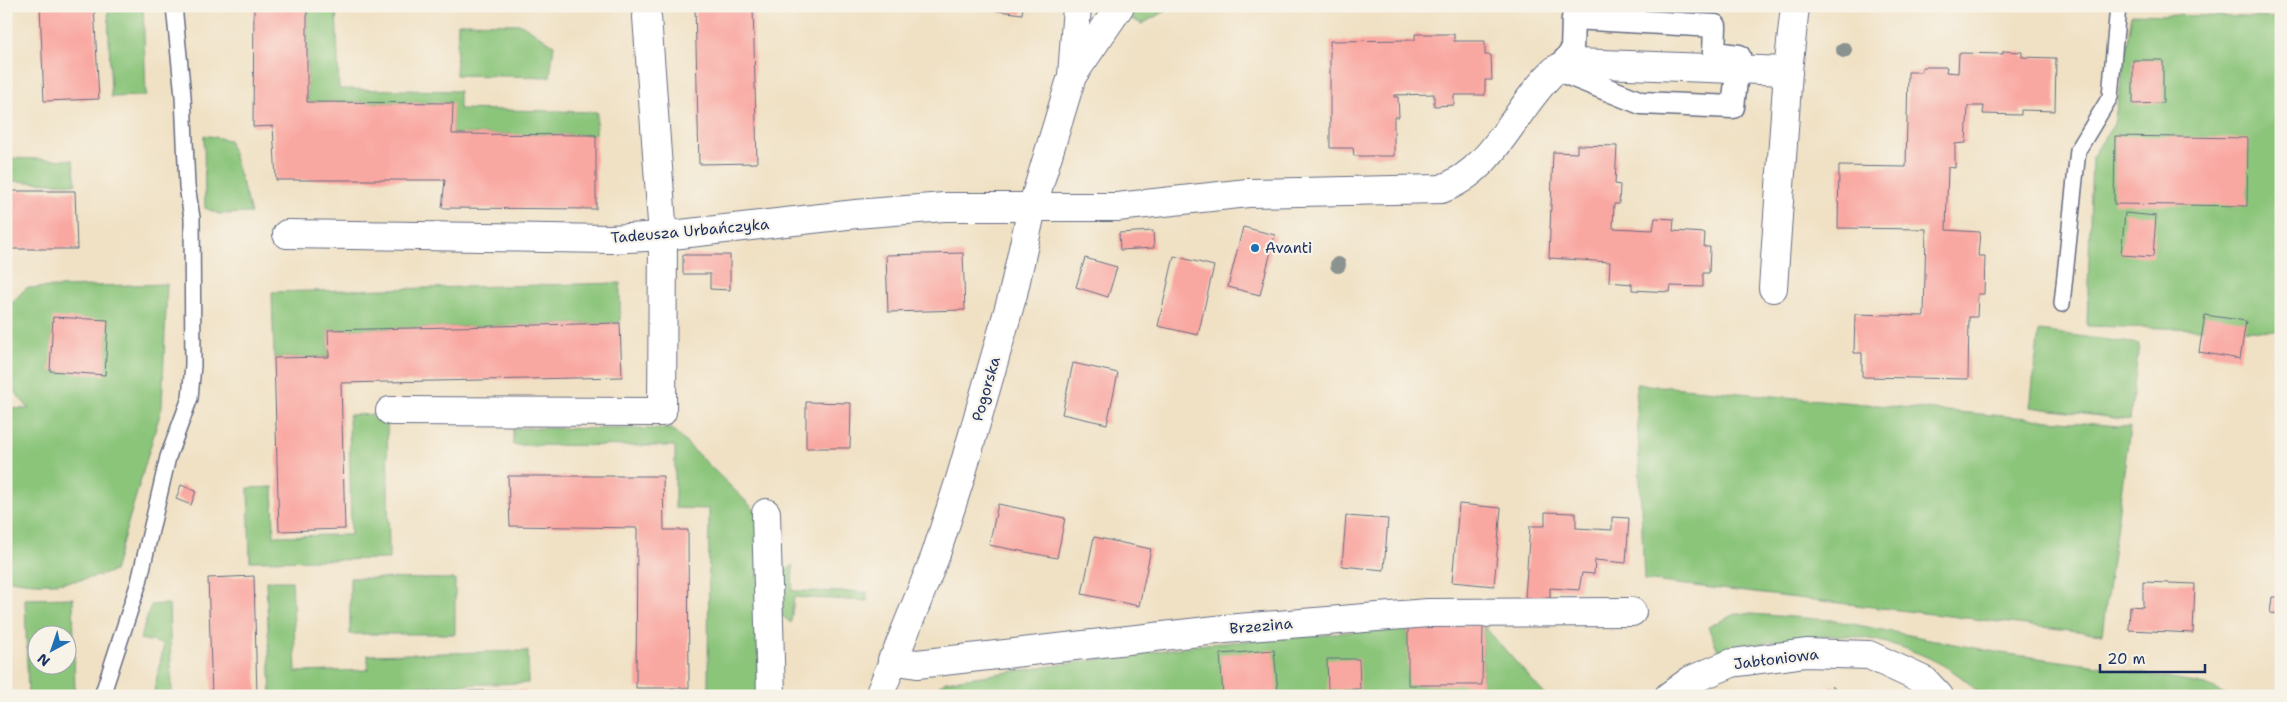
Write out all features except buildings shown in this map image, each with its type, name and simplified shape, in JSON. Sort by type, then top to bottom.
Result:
[{"type":"street","name":"Pogorska","points":[[879,696],[935,557],[961,476],[1013,294],[1032,208],[1072,76],[1077,6]]},
{"type":"street","name":"Pogorska","points":[[1072,76],[1120,6]]},
{"type":"street","points":[[1773,288],[1788,70],[1795,6]]},
{"type":"street","points":[[390,411],[662,412],[663,236],[647,17]]},
{"type":"street","points":[[1573,18],[1715,26],[1714,53],[1739,56],[1733,107],[1641,103],[1556,69],[1572,51],[1573,18]]},
{"type":"street","points":[[1556,69],[1576,63],[1788,70]]},
{"type":"street","name":"Tadeusza Urbańczyka","points":[[287,234],[610,238],[663,236],[846,215],[944,207],[1117,207],[1248,193],[1441,189],[1456,184],[1470,173],[1556,69]]},
{"type":"street","points":[[766,513],[771,696]]},
{"type":"street","name":"Brzezina","points":[[892,660],[916,664],[1225,629],[1428,612],[1632,612]]},
{"type":"street","name":"Jabłoniowa","points":[[1669,696],[1691,680],[1732,663],[1806,653],[1869,655],[1925,681],[1940,696]]},
{"type":"lane","points":[[102,696],[139,582],[168,457],[190,398],[193,373],[195,307],[192,218],[187,186],[183,96],[174,6]]},
{"type":"lane","points":[[2062,304],[2078,150],[2110,97],[2118,6]]},
{"type":"green space","points":[[108,6],[143,6],[146,96],[111,97]]},
{"type":"green space","points":[[307,6],[336,6],[339,89],[459,91],[459,109],[597,112],[596,135],[452,134],[452,103],[307,102]]},
{"type":"green space","points":[[1139,6],[1174,6],[1142,24],[1130,18]]},
{"type":"green space","points":[[2132,14],[2281,18],[2281,331],[2087,326],[2092,157],[2114,124]]},
{"type":"green space","points":[[458,23],[521,24],[554,45],[550,77],[456,75]]},
{"type":"green space","points":[[204,135],[229,140],[251,213],[219,214],[205,208]]},
{"type":"green space","points":[[6,158],[73,160],[76,184],[6,181]]},
{"type":"green space","points":[[620,283],[620,323],[328,330],[329,357],[274,358],[272,292]]},
{"type":"green space","points":[[167,284],[162,407],[114,571],[74,581],[47,583],[6,579],[6,408],[29,409],[6,381],[6,309],[26,288]]},
{"type":"green space","points":[[2039,331],[2139,344],[2130,420],[2030,407]]},
{"type":"green space","points":[[1636,384],[2130,427],[2102,634],[1644,580]]},
{"type":"green space","points":[[387,414],[389,559],[250,561],[248,488],[273,487],[274,536],[351,535],[349,415]]},
{"type":"green space","points":[[513,428],[672,429],[759,514],[758,696],[708,696],[709,509],[675,508],[675,446],[513,445]]},
{"type":"green space","points":[[793,565],[792,591],[867,592],[867,601],[794,597],[791,623],[781,615],[781,575]]},
{"type":"green space","points":[[350,578],[455,579],[455,634],[350,634]]},
{"type":"green space","points":[[266,581],[292,581],[296,672],[368,670],[368,655],[528,651],[528,683],[373,687],[369,696],[271,696]]},
{"type":"green space","points":[[73,598],[74,624],[28,624],[28,674],[75,674],[75,696],[28,696],[25,599]]},
{"type":"green space","points":[[169,604],[172,696],[153,696],[164,644],[140,639],[151,605]]},
{"type":"green space","points":[[1737,613],[1832,620],[2001,653],[2098,666],[2206,685],[2229,696],[1981,696],[1967,682],[1931,659],[1887,643],[1844,636],[1798,638],[1718,650],[1708,627]]},
{"type":"green space","points":[[1408,625],[1409,685],[1482,684],[1483,625],[1546,696],[924,696],[946,681],[1207,644],[1316,636]]},
{"type":"place","name":"Avanti","points":[[1255,248]]}]
